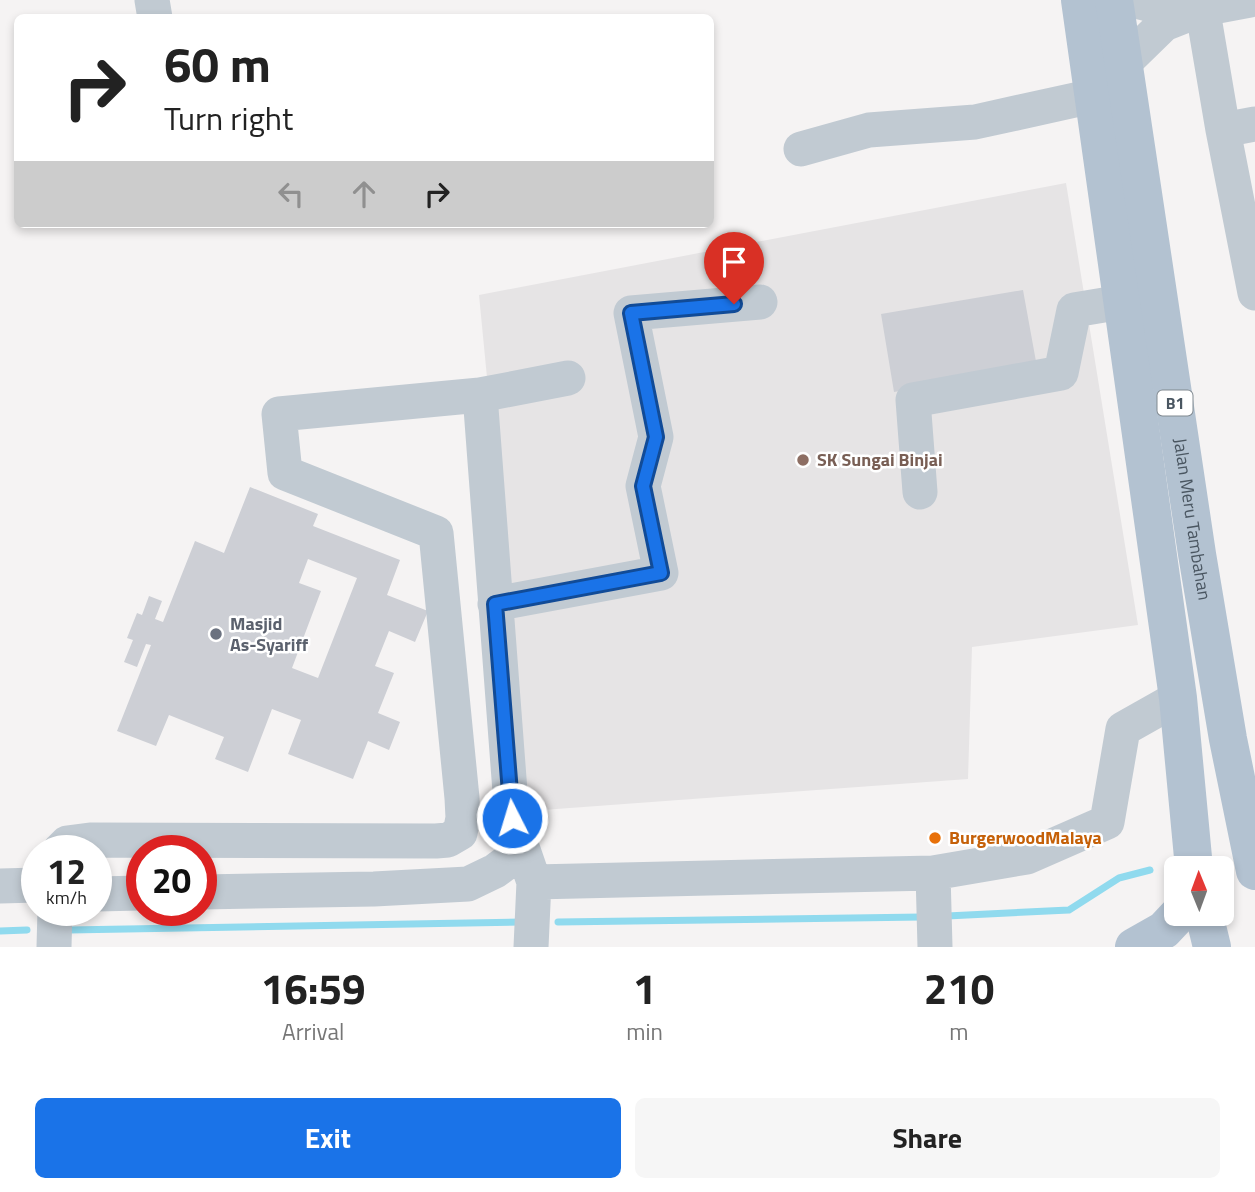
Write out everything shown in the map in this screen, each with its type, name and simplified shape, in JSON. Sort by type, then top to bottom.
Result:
[{"type":"main road","name":"B1","points":[[1080,0],[1178,698],[1193,856]]},
{"type":"main road","name":"Jalan Meru Tambahan","points":[[1114,0],[1197,554],[1228,739],[1255,871]]},
{"type":"main road","points":[[1134,947],[1168,926]]},
{"type":"main road","points":[[1207,926],[1212,947]]},
{"type":"street","points":[[1132,0],[1164,8],[1250,0]]},
{"type":"street","points":[[1124,63],[1164,24],[1202,5]]},
{"type":"street","points":[[1202,5],[1239,127],[1255,293]]},
{"type":"street","points":[[801,149],[869,130],[975,122],[1093,96]]},
{"type":"street","points":[[495,604],[661,573],[643,486],[656,437],[631,313],[760,302]]},
{"type":"street","points":[[920,492],[912,400],[1060,373],[1074,310],[1122,302]]},
{"type":"street","points":[[112,840],[436,841],[448,840],[460,833],[463,818],[436,533],[285,473],[279,414],[480,395],[568,378]]},
{"type":"street","points":[[480,395],[512,818],[534,891],[532,946]]},
{"type":"street","points":[[534,891],[933,879],[1027,857],[1107,822],[1123,729],[1178,698]]},
{"type":"street","points":[[217,892],[374,889],[468,884],[495,871],[523,850]]},
{"type":"street","points":[[933,879],[935,941]]},
{"type":"street","points":[[0,886],[21,885]]},
{"type":"street","points":[[54,947],[55,926]]},
{"type":"shaded area","name":"SK Sungai Binjai","points":[[1066,183],[1138,625],[972,647],[968,779],[529,811],[479,295]]},
{"type":"building","points":[[1023,290],[1037,367],[894,392],[881,314]]},
{"type":"building","name":"Masjid As-Syariff","points":[[250,487],[318,514],[313,526],[400,560],[387,595],[428,611],[415,642],[389,631],[375,666],[394,673],[378,713],[400,722],[389,750],[368,741],[353,779],[288,754],[301,720],[272,709],[248,772],[215,759],[224,737],[169,715],[156,746],[117,731],[151,645],[146,644],[137,667],[124,662],[133,640],[127,638],[137,613],[142,615],[149,596],[162,601],[155,619],[163,622],[195,541],[224,553]],"holes":[[[308,559],[357,578],[318,678],[292,668],[321,591],[299,583]]]},
{"type":"waterway","points":[[947,916],[1069,910],[1119,878],[1150,870]]},
{"type":"waterway","points":[[558,922],[922,917]]},
{"type":"waterway","points":[[69,930],[522,922]]},
{"type":"waterway","points":[[0,931],[27,930]]},
{"type":"place","name":"SK Sungai Binjai","points":[[803,460]]},
{"type":"place","name":"Masjid As-Syariff","points":[[216,634]]},
{"type":"place","name":"BurgerwoodMalaya","points":[[935,838]]},
{"type":"route","points":[[512,818],[495,604],[661,573],[643,486],[656,437],[631,313],[734,304]]}]
